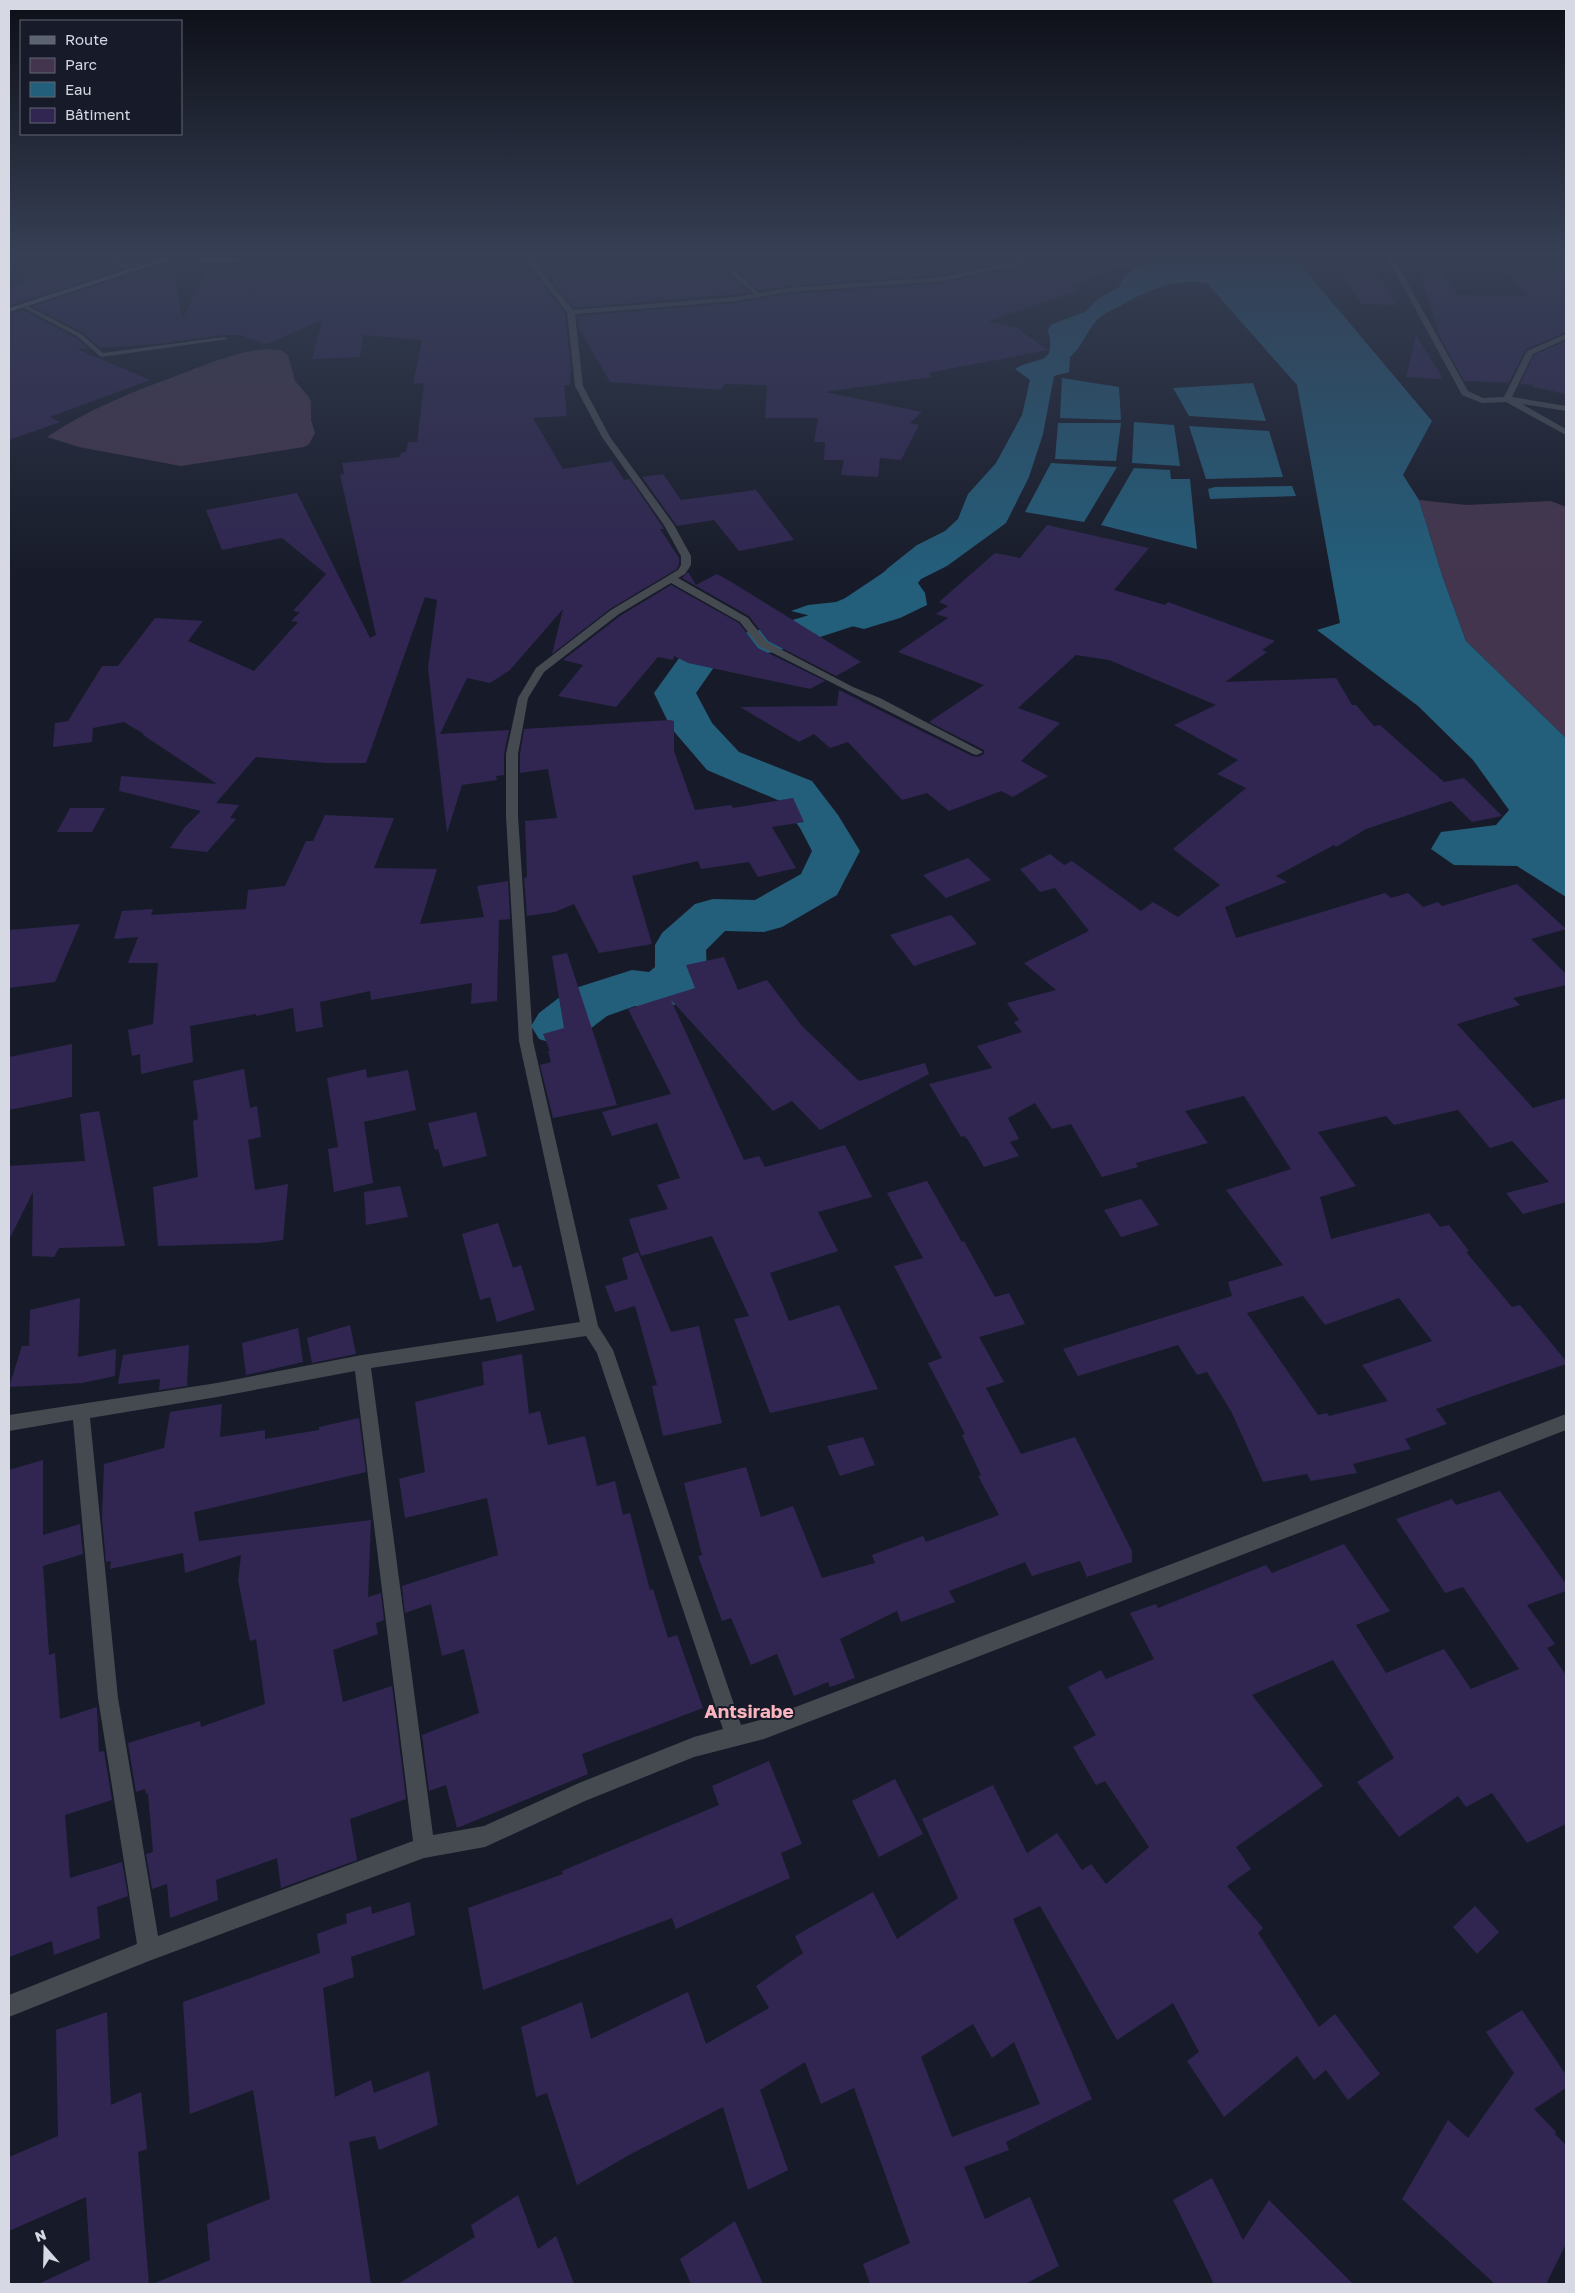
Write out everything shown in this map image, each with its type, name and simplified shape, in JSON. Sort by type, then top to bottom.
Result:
[{"type":"street","points":[[577,364],[579,386],[606,436],[669,525],[686,556],[686,565],[682,572],[615,612],[546,665],[540,670],[523,698],[512,754],[512,816],[527,1047],[590,1328],[605,1350],[696,1628],[735,1736]]},
{"type":"street","points":[[1449,364],[1465,393],[1482,401],[1506,399],[1566,408]]},
{"type":"street","points":[[1506,399],[1524,364]]},
{"type":"street","points":[[1506,399],[1566,432]]},
{"type":"street","points":[[672,579],[744,620],[762,643],[848,689],[876,700],[977,752]]},
{"type":"street","points":[[9,1423],[217,1390],[362,1362],[590,1328]]},
{"type":"street","points":[[362,1362],[424,1847]]},
{"type":"street","points":[[81,1411],[108,1698],[149,1950]]},
{"type":"street","points":[[9,2006],[149,1950],[424,1847],[485,1836],[580,1793],[685,1750],[764,1729],[1566,1422]]},
{"type":"green space","points":[[207,364],[290,364],[295,381],[311,402],[311,420],[315,433],[309,444],[304,447],[181,466],[79,447],[47,437],[95,409]]},
{"type":"green space","points":[[1419,500],[1466,505],[1551,501],[1566,507],[1566,738],[1466,641],[1443,578]]},
{"type":"water","points":[[1070,364],[1069,372],[1054,376],[1043,434],[1029,477],[1006,523],[947,566],[921,579],[918,583],[925,593],[927,605],[900,618],[864,629],[791,611],[808,605],[836,602],[858,593],[871,585],[888,568],[917,545],[945,531],[958,519],[968,494],[996,463],[1022,415],[1030,380],[1015,369],[1023,365]]},
{"type":"water","points":[[1278,364],[1384,364],[1432,421],[1403,475],[1419,500],[1443,578],[1466,641],[1566,738],[1566,897],[1517,866],[1454,865],[1431,849],[1441,832],[1496,825],[1509,810],[1473,760],[1418,706],[1317,630],[1340,623],[1297,385]]},
{"type":"water","points":[[1062,378],[1119,387],[1121,420],[1060,418]]},
{"type":"water","points":[[1253,383],[1266,421],[1189,416],[1173,388]]},
{"type":"water","points":[[1134,422],[1174,425],[1180,466],[1132,463]]},
{"type":"water","points":[[1058,423],[1121,423],[1116,461],[1055,459]]},
{"type":"water","points":[[1189,426],[1269,431],[1283,477],[1206,479]]},
{"type":"water","points":[[1051,463],[1117,467],[1084,522],[1025,512]]},
{"type":"water","points":[[1134,468],[1170,470],[1171,479],[1190,479],[1197,549],[1101,525]]},
{"type":"water","points":[[1292,486],[1296,496],[1210,499],[1208,489],[1215,487]]},
{"type":"building","points":[[9,364],[112,364],[150,380],[50,417],[60,422],[9,440]]},
{"type":"building","points":[[417,364],[571,364],[570,385],[564,385],[567,416],[533,418],[563,469],[612,461],[624,480],[630,479],[664,529],[660,529],[679,558],[677,569],[610,609],[552,654],[563,609],[510,670],[490,683],[467,678],[440,734],[509,730],[504,754],[504,775],[496,776],[497,780],[462,785],[447,833],[428,668],[437,600],[425,597],[366,763],[326,763],[256,757],[216,803],[239,805],[230,818],[236,819],[207,852],[170,848],[184,828],[201,811],[119,791],[121,776],[217,784],[124,722],[93,728],[92,742],[53,747],[55,723],[68,721],[102,666],[118,666],[155,618],[203,621],[188,641],[254,671],[298,622],[291,621],[300,612],[293,611],[326,574],[282,538],[222,550],[206,510],[297,493],[370,638],[376,635],[340,475],[344,474],[342,463],[400,457],[401,453],[406,452],[408,442],[417,442],[424,383],[413,384]]},
{"type":"building","points":[[599,364],[975,364],[928,373],[932,377],[825,392],[922,412],[910,423],[919,425],[901,460],[880,458],[878,477],[841,475],[844,460],[824,460],[825,442],[814,442],[818,418],[765,418],[767,385],[724,384],[721,390],[610,382]]},
{"type":"building","points":[[1409,364],[1434,364],[1443,379],[1406,377]]},
{"type":"building","points":[[1455,364],[1518,364],[1509,383],[1464,381]]},
{"type":"building","points":[[1530,364],[1566,364],[1566,394],[1533,387],[1533,385],[1520,384]]},
{"type":"building","points":[[663,474],[681,500],[756,490],[794,540],[739,551],[714,520],[677,526],[642,477]]},
{"type":"building","points":[[1047,525],[1149,548],[1114,590],[1165,605],[1168,602],[1275,641],[1262,650],[1267,652],[1225,682],[1336,678],[1352,705],[1356,705],[1374,726],[1380,725],[1444,782],[1464,778],[1502,816],[1472,822],[1451,801],[1366,829],[1336,847],[1334,845],[1276,876],[1287,882],[1225,907],[1236,938],[1385,893],[1391,898],[1408,893],[1423,907],[1438,902],[1442,906],[1517,884],[1566,929],[1531,939],[1566,974],[1566,985],[1513,998],[1520,1005],[1457,1024],[1533,1108],[1566,1098],[1566,1202],[1523,1214],[1506,1193],[1549,1182],[1512,1141],[1490,1148],[1458,1110],[1394,1125],[1386,1116],[1318,1132],[1356,1186],[1320,1197],[1331,1239],[1429,1213],[1440,1227],[1449,1225],[1469,1251],[1466,1252],[1512,1307],[1520,1305],[1566,1361],[1566,1364],[1436,1409],[1447,1424],[1405,1439],[1411,1449],[1353,1464],[1357,1473],[1311,1481],[1307,1474],[1263,1482],[1232,1413],[1207,1372],[1197,1375],[1178,1345],[1078,1376],[1063,1349],[1232,1296],[1228,1282],[1283,1265],[1226,1190],[1291,1169],[1244,1096],[1185,1111],[1208,1143],[1136,1163],[1138,1167],[1102,1177],[1071,1124],[1052,1129],[1035,1103],[1008,1118],[1019,1139],[1010,1142],[1019,1156],[984,1167],[968,1140],[964,1136],[961,1137],[929,1084],[992,1068],[977,1046],[1022,1032],[1014,1022],[1019,1020],[1007,1003],[1056,990],[1024,963],[1089,931],[1055,888],[1040,892],[1020,869],[1050,854],[1064,865],[1072,861],[1141,911],[1153,902],[1178,917],[1220,885],[1173,849],[1246,788],[1217,774],[1238,760],[1174,725],[1216,705],[1109,660],[1076,655],[1018,708],[1060,723],[1021,761],[1048,776],[1013,797],[1001,791],[949,811],[927,793],[902,800],[848,742],[830,748],[814,734],[799,742],[740,707],[837,706],[839,690],[972,756],[978,757],[984,754],[984,750],[929,722],[984,685],[898,652],[948,618],[936,614],[948,606],[939,602],[995,553],[1020,558]],"holes":[[[1303,1296],[1325,1325],[1399,1298],[1432,1341],[1362,1365],[1388,1401],[1329,1416],[1327,1413],[1318,1415],[1247,1313]]]},
{"type":"building","points":[[688,572],[696,585],[717,574],[861,662],[836,676],[768,641],[749,616],[682,578]]},
{"type":"building","points":[[671,585],[739,623],[758,648],[825,681],[810,689],[688,663],[674,656],[673,660],[658,657],[616,707],[558,696],[583,665],[563,660],[620,616]]},
{"type":"building","points":[[674,721],[674,751],[695,810],[731,805],[733,808],[793,798],[804,822],[772,827],[796,868],[758,877],[749,862],[701,869],[698,861],[632,876],[652,944],[599,953],[574,904],[555,912],[527,916],[524,878],[527,877],[525,821],[557,818],[548,769],[520,773],[520,754],[524,729]]},
{"type":"building","points":[[70,808],[105,808],[92,832],[57,832]]},
{"type":"building","points":[[325,815],[394,818],[374,868],[437,869],[420,924],[484,917],[477,886],[508,881],[510,919],[499,920],[497,1001],[471,1004],[472,983],[371,1000],[370,991],[320,1002],[323,1027],[296,1032],[293,1008],[256,1016],[256,1014],[190,1026],[193,1062],[141,1074],[140,1054],[132,1056],[128,1030],[153,1024],[158,963],[128,963],[138,937],[114,939],[122,911],[153,909],[151,915],[246,909],[248,890],[285,886],[306,841],[313,841]]},
{"type":"building","points":[[968,858],[991,880],[946,898],[923,875]]},
{"type":"building","points":[[951,915],[977,944],[914,966],[890,935]]},
{"type":"building","points":[[80,924],[55,982],[9,988],[9,930]]},
{"type":"building","points":[[567,953],[617,1105],[553,1118],[540,1065],[551,1062],[548,1051],[550,1051],[543,1034],[564,1028],[552,956]]},
{"type":"building","points":[[724,957],[738,990],[767,980],[802,1026],[859,1081],[925,1063],[929,1074],[820,1130],[792,1101],[773,1111],[671,1000],[744,1160],[759,1156],[765,1167],[845,1145],[872,1197],[818,1212],[838,1251],[770,1273],[789,1321],[839,1305],[878,1389],[770,1413],[734,1319],[749,1316],[712,1236],[641,1256],[629,1219],[668,1209],[657,1185],[680,1178],[657,1123],[612,1136],[602,1112],[671,1094],[628,1009],[695,988],[686,965]]},
{"type":"building","points":[[72,1044],[72,1097],[9,1110],[9,1057]]},
{"type":"building","points":[[244,1069],[250,1108],[257,1106],[261,1137],[248,1140],[255,1190],[288,1184],[283,1240],[259,1243],[158,1246],[153,1187],[198,1177],[193,1121],[198,1119],[193,1081]]},
{"type":"building","points":[[366,1069],[367,1078],[408,1070],[416,1110],[364,1122],[373,1183],[334,1192],[328,1149],[338,1147],[327,1078]]},
{"type":"building","points":[[99,1111],[125,1246],[59,1248],[54,1257],[32,1256],[33,1192],[9,1240],[9,1166],[85,1161],[80,1114]]},
{"type":"building","points":[[476,1112],[487,1156],[443,1167],[438,1149],[435,1150],[428,1123]]},
{"type":"building","points":[[927,1181],[962,1242],[964,1241],[995,1297],[1009,1293],[1025,1324],[979,1337],[1004,1382],[986,1388],[1021,1454],[1075,1437],[1132,1551],[1132,1562],[1087,1577],[1080,1561],[1032,1576],[1025,1562],[949,1591],[955,1602],[901,1622],[897,1611],[840,1639],[855,1678],[830,1687],[828,1682],[794,1696],[777,1654],[751,1665],[731,1618],[722,1621],[698,1556],[702,1555],[684,1483],[746,1467],[761,1517],[793,1506],[822,1578],[875,1563],[872,1555],[923,1536],[926,1542],[999,1515],[978,1476],[981,1475],[962,1435],[965,1434],[928,1363],[942,1358],[894,1266],[923,1258],[887,1193]]},
{"type":"building","points":[[400,1186],[408,1217],[366,1225],[364,1192]]},
{"type":"building","points":[[1141,1199],[1159,1225],[1121,1237],[1104,1210]]},
{"type":"building","points":[[498,1223],[513,1268],[521,1265],[535,1310],[497,1322],[490,1297],[480,1300],[462,1234]]},
{"type":"building","points":[[638,1252],[671,1332],[699,1326],[722,1423],[663,1436],[652,1386],[657,1385],[635,1306],[615,1312],[605,1286],[628,1279],[622,1258]]},
{"type":"building","points":[[80,1298],[78,1357],[116,1349],[115,1376],[82,1383],[9,1387],[22,1346],[29,1346],[30,1310]]},
{"type":"building","points":[[350,1325],[356,1354],[312,1363],[307,1338]]},
{"type":"building","points":[[298,1328],[303,1362],[246,1375],[242,1343]]},
{"type":"building","points":[[189,1345],[187,1386],[159,1390],[160,1379],[118,1384],[123,1355]]},
{"type":"building","points":[[522,1354],[529,1414],[540,1411],[548,1445],[585,1436],[597,1486],[615,1481],[623,1515],[630,1513],[650,1590],[653,1589],[668,1638],[677,1635],[703,1708],[582,1754],[588,1774],[457,1828],[446,1785],[429,1791],[422,1735],[479,1713],[464,1649],[442,1656],[431,1604],[405,1613],[402,1586],[498,1555],[487,1498],[405,1518],[399,1479],[425,1472],[415,1402],[484,1385],[482,1362]]},
{"type":"building","points":[[222,1404],[220,1437],[265,1430],[265,1439],[319,1430],[319,1427],[359,1418],[366,1472],[194,1512],[199,1541],[371,1520],[368,1597],[381,1593],[384,1620],[376,1623],[378,1634],[333,1650],[343,1702],[392,1686],[406,1799],[350,1819],[357,1860],[281,1888],[277,1858],[216,1880],[218,1900],[170,1918],[167,1884],[152,1889],[146,1854],[153,1852],[148,1793],[146,1794],[145,1789],[136,1792],[128,1743],[200,1721],[201,1727],[265,1704],[256,1639],[250,1641],[238,1580],[241,1555],[185,1573],[183,1553],[110,1569],[111,1561],[106,1562],[102,1518],[104,1464],[164,1448],[170,1412]]},
{"type":"building","points":[[863,1437],[875,1465],[840,1476],[827,1446]]},
{"type":"building","points":[[43,1460],[43,1535],[80,1524],[83,1554],[43,1566],[49,1655],[55,1653],[60,1719],[97,1707],[99,1752],[104,1751],[112,1800],[65,1815],[70,1878],[122,1862],[128,1896],[97,1907],[100,1938],[54,1955],[52,1941],[9,1957],[9,1470]]},
{"type":"building","points":[[1500,1491],[1566,1584],[1566,1591],[1527,1605],[1555,1644],[1547,1648],[1566,1675],[1566,1824],[1527,1843],[1492,1793],[1466,1807],[1458,1796],[1399,1837],[1357,1782],[1394,1758],[1333,1660],[1252,1695],[1323,1786],[1236,1847],[1251,1869],[1227,1886],[1263,1928],[1258,1933],[1319,2027],[1335,2014],[1380,2074],[1348,2100],[1326,2070],[1314,2080],[1297,2056],[1224,2117],[1187,2061],[1199,2052],[1173,2003],[1117,2040],[1040,1906],[1013,1919],[1092,2099],[1006,2142],[1009,2150],[964,2167],[985,2219],[1030,2197],[1059,2266],[1025,2284],[870,2284],[863,2264],[910,2243],[854,2088],[821,2104],[805,2062],[760,2090],[788,2170],[748,2190],[723,2107],[629,2155],[577,2185],[547,2093],[536,2097],[521,2027],[582,2002],[591,2039],[688,1992],[706,2044],[769,2008],[756,1986],[803,1953],[795,1936],[873,1892],[897,1939],[958,1898],[922,1819],[993,1785],[1027,1853],[1057,1833],[1082,1870],[1091,1864],[1106,1884],[1149,1847],[1105,1781],[1096,1785],[1073,1747],[1096,1735],[1068,1687],[1101,1670],[1106,1679],[1154,1659],[1130,1613],[1156,1604],[1158,1608],[1266,1565],[1272,1573],[1344,1544],[1390,1611],[1356,1625],[1386,1673],[1444,1649],[1471,1689],[1519,1669],[1463,1587],[1445,1593],[1396,1519],[1452,1499],[1456,1505]],"holes":[[[973,2024],[992,2058],[1014,2042],[1040,2104],[952,2137],[921,2057]]]},
{"type":"building","points":[[769,1761],[802,1844],[781,1853],[790,1878],[676,1929],[672,1918],[483,1990],[468,1908],[563,1874],[562,1871],[719,1805],[712,1786]]},
{"type":"building","points":[[895,1779],[923,1834],[879,1857],[852,1801]]},
{"type":"building","points":[[410,1902],[415,1935],[351,1957],[354,1977],[323,1988],[335,2097],[371,2080],[374,2093],[429,2071],[438,2125],[379,2150],[375,2136],[349,2142],[371,2284],[153,2284],[210,2260],[207,2224],[270,2199],[253,2090],[190,2114],[183,2002],[320,1953],[317,1934],[347,1923],[346,1914],[371,1906],[372,1914]]},
{"type":"building","points":[[1475,1906],[1499,1932],[1477,1954],[1453,1927]]},
{"type":"building","points":[[1522,2010],[1566,2075],[1566,2088],[1534,2109],[1566,2145],[1566,2244],[1546,2284],[1495,2284],[1402,2199],[1448,2120],[1468,2138],[1514,2073],[1486,2032]]},
{"type":"building","points":[[107,2012],[111,2105],[141,2092],[147,2149],[138,2152],[149,2284],[38,2284],[90,2260],[86,2197],[9,2231],[9,2157],[58,2136],[56,2030]]},
{"type":"building","points":[[1212,2178],[1243,2240],[1269,2200],[1353,2284],[1214,2284],[1173,2200]]},
{"type":"building","points":[[518,2195],[538,2249],[556,2236],[574,2284],[398,2284],[475,2237],[471,2225]]},
{"type":"building","points":[[735,2221],[763,2284],[691,2284],[680,2259]]},
{"type":"waterway","points":[[558,1026],[588,1003],[632,988],[660,991],[681,973],[680,945],[713,915],[764,916],[820,884],[836,851],[822,825],[796,791],[723,761],[693,728],[675,693],[706,649],[760,643],[843,617],[897,580]]},
{"type":"district","name":"Antsirabe","points":[[749,1710]]}]
